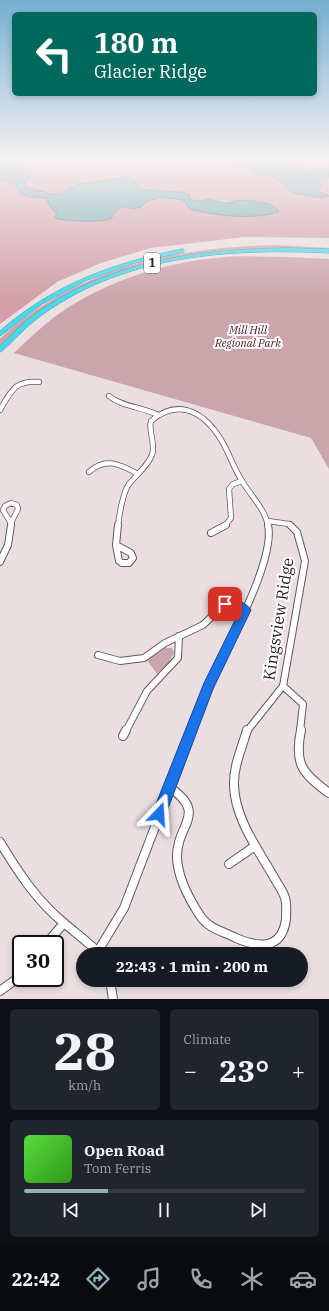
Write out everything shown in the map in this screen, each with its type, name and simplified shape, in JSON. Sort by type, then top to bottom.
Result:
[{"type":"highway","name":"1","points":[[0,334],[31,308],[59,292],[104,271],[138,260],[188,250],[228,245],[279,244],[329,246]]},
{"type":"highway","name":"1","points":[[0,350],[30,322],[56,304],[95,283],[135,268],[178,258],[231,251],[265,249],[329,252]]},
{"type":"street","points":[[0,410],[17,384],[24,381],[38,382]]},
{"type":"street","points":[[109,396],[114,400],[149,410],[158,415]]},
{"type":"street","points":[[102,947],[124,908],[208,687],[245,610],[270,544],[268,521],[242,481],[218,435],[201,416],[188,410],[178,409],[165,411],[158,415],[150,425],[154,438],[152,454],[148,462],[128,485],[124,494],[116,545]]},
{"type":"street","points":[[89,472],[97,465],[109,462],[120,464],[138,474]]},
{"type":"street","points":[[211,533],[226,526],[231,518],[229,489],[233,484],[242,481]]},
{"type":"street","name":"Kingsview Ridge","points":[[169,787],[179,793],[184,799],[190,814],[177,854],[181,879],[198,914],[212,927],[248,943],[259,946],[270,944],[278,939],[284,929],[287,909],[285,898],[255,846],[244,823],[234,786],[236,765],[248,728],[283,686],[305,561],[297,532],[289,524],[268,521]]},
{"type":"street","points":[[0,562],[8,545],[11,522]]},
{"type":"street","points":[[98,655],[120,661],[144,658],[165,643],[203,625],[225,604],[236,604],[245,610]]},
{"type":"street","points":[[123,736],[147,691],[178,658],[180,636]]},
{"type":"street","points":[[283,686],[303,704],[304,715],[297,746],[297,759],[305,773],[329,793]]},
{"type":"street","points":[[0,842],[23,879],[41,900],[64,923],[86,939],[93,947]]},
{"type":"street","points":[[229,864],[255,846]]},
{"type":"street","points":[[54,935],[64,923]]},
{"type":"street","points":[[0,991],[12,981]]},
{"type":"street","points":[[111,987],[113,999]]},
{"type":"green space","points":[[276,245],[329,248],[329,250],[240,250],[196,254],[153,262],[111,274],[72,292],[35,316],[0,346],[0,339],[5,334],[35,311],[66,292],[98,277],[132,265],[167,256],[202,250]]},
{"type":"green space","name":"Mill Hill Regional Park","points":[[226,257],[329,259],[329,469],[311,438],[14,353],[42,327],[60,313],[77,302],[115,283],[155,269],[176,264]]},
{"type":"green space","points":[[165,648],[172,648],[174,653],[168,664],[157,674],[147,660]]},
{"type":"shaded area","points":[[0,207],[52,207],[58,214],[57,219],[70,221],[111,219],[114,213],[121,207],[134,209],[141,207],[188,207],[190,209],[211,214],[234,216],[258,216],[279,212],[256,207],[329,207],[329,238],[244,237],[151,248],[101,263],[57,282],[0,324]]},
{"type":"water","points":[[51,207],[121,207],[114,213],[111,219],[104,220],[77,221],[57,219],[55,216],[57,214]]},
{"type":"water","points":[[124,207],[141,207],[133,209]]},
{"type":"water","points":[[188,207],[273,207],[279,212],[257,216],[234,216],[211,214],[190,209]]},
{"type":"route","points":[[159,814],[208,687],[245,610],[236,604],[225,604]]}]
